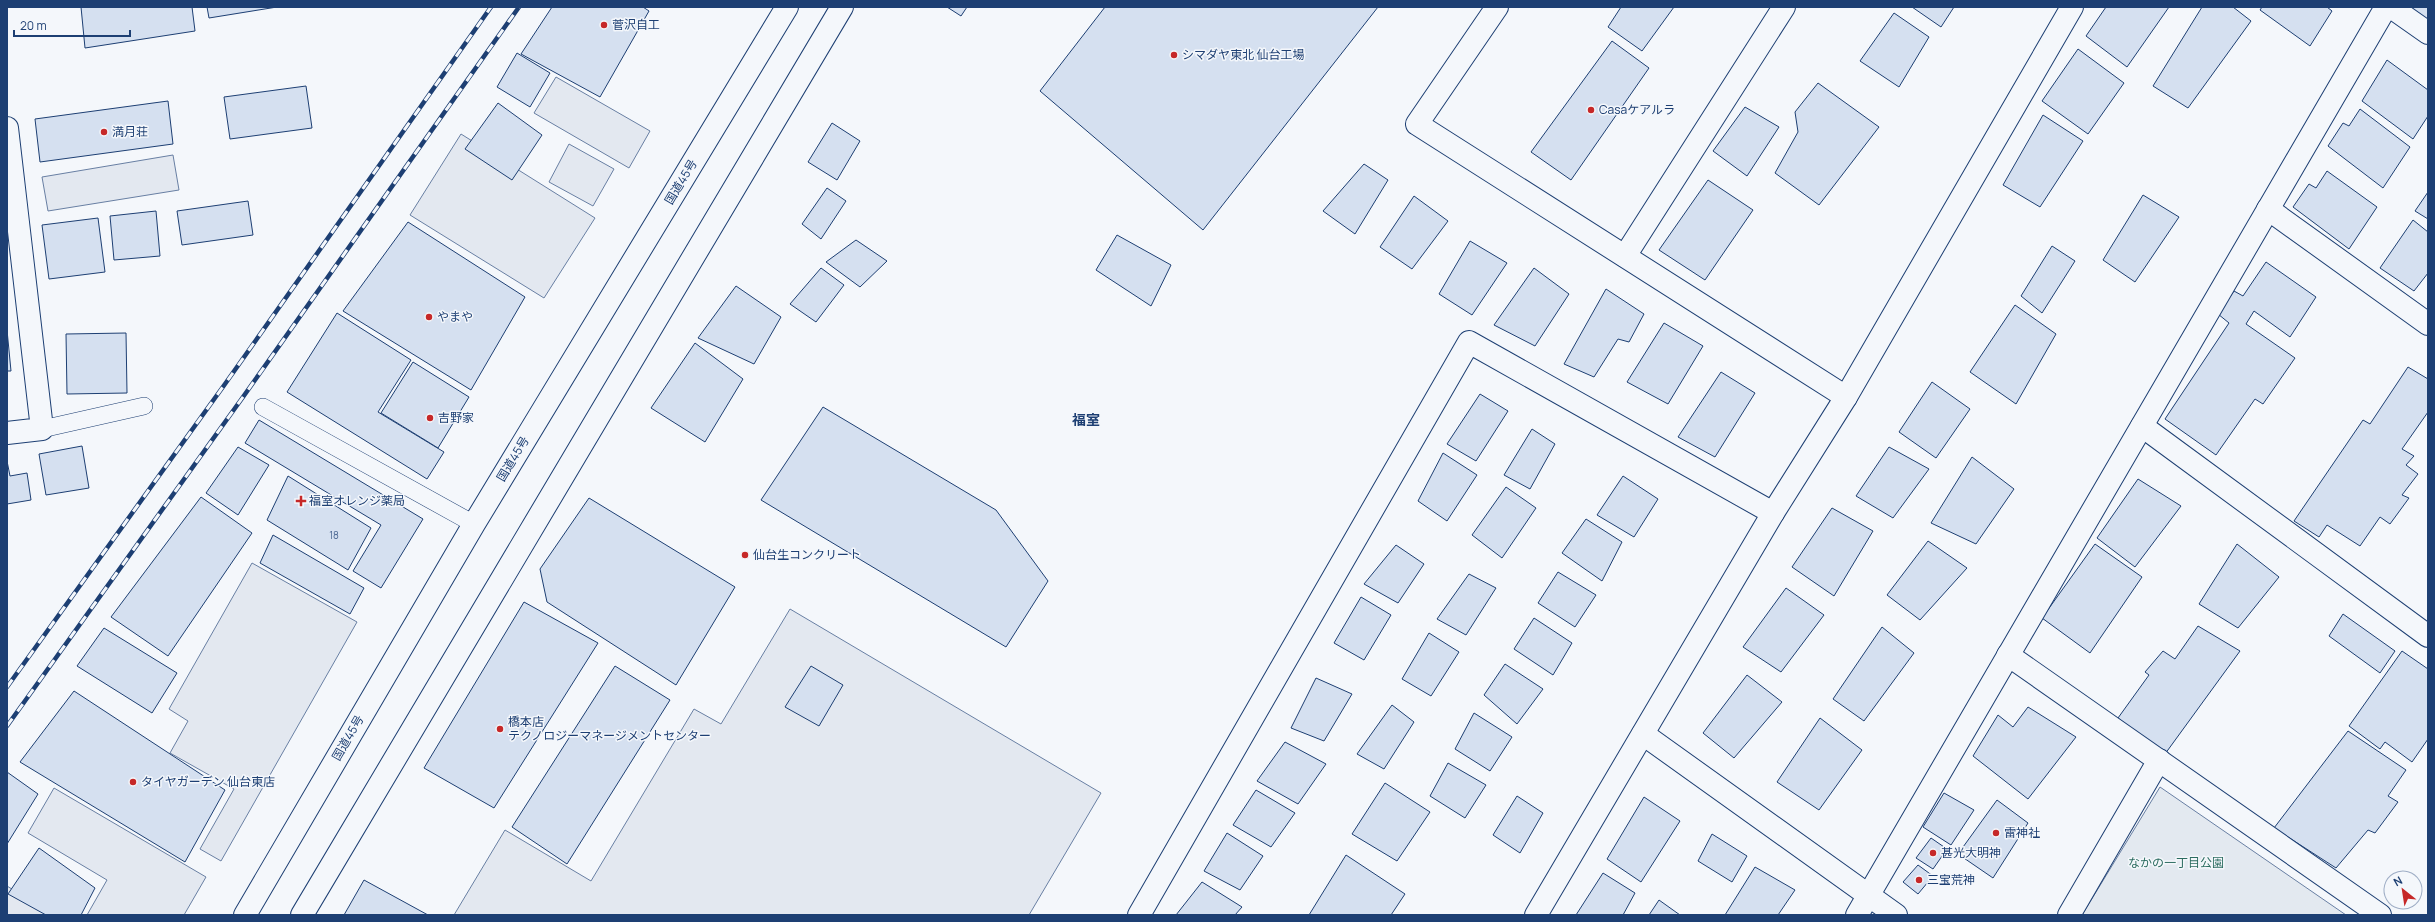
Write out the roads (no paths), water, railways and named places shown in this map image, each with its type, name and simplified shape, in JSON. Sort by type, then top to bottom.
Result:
[{"type":"main road","name":"国道45号","points":[[245,915],[474,524],[787,7]]},
{"type":"main road","points":[[302,915],[842,7]]},
{"type":"main road","points":[[1497,7],[1417,124],[1846,397]]},
{"type":"main road","points":[[1624,256],[1784,7]]},
{"type":"main road","points":[[1536,915],[1773,513],[1846,397],[2072,7]]},
{"type":"main road","points":[[1857,915],[2386,7]]},
{"type":"main road","points":[[2391,7],[2428,33]]},
{"type":"main road","points":[[7,128],[12,215],[42,429],[7,433]]},
{"type":"main road","points":[[2268,209],[2428,324]]},
{"type":"main road","points":[[1138,915],[1469,342],[1773,513]]},
{"type":"main road","points":[[2142,426],[2428,636]]},
{"type":"main road","points":[[2008,655],[2380,915]]},
{"type":"main road","points":[[1643,734],[1896,915]]},
{"type":"main road","points":[[2069,915],[2159,760]]},
{"type":"lane","points":[[42,429],[144,406]]},
{"type":"lane","points":[[263,407],[474,524]]},
{"type":"railway","points":[[7,687],[225,384],[491,7]]},
{"type":"railway","points":[[7,726],[243,397],[519,7]]},
{"type":"place","name":"菅沢自工","points":[[604,25]]},
{"type":"place","name":"シマダヤ東北 仙台工場","points":[[1174,55]]},
{"type":"place","name":"Casaケアルラ","points":[[1591,110]]},
{"type":"place","name":"満月荘","points":[[104,132]]},
{"type":"place","name":"やまや","points":[[429,317]]},
{"type":"place","name":"吉野家","points":[[430,418]]},
{"type":"place","name":"福室オレンジ薬局","points":[[301,501]]},
{"type":"place","name":"仙台生コンクリート","points":[[745,555]]},
{"type":"place","name":"橋本店 テクノロジーマネージメントセンター","points":[[500,729]]},
{"type":"place","name":"タイヤガーデン 仙台東店","points":[[133,782]]},
{"type":"place","name":"雷神社","points":[[1996,833]]},
{"type":"place","name":"甚光大明神","points":[[1933,853]]},
{"type":"place","name":"三宝荒神","points":[[1919,880]]},
{"type":"district","name":"福室","points":[[1086,420]]},
{"type":"park label","name":"なかの一丁目公園","points":[[2176,863]]}]
